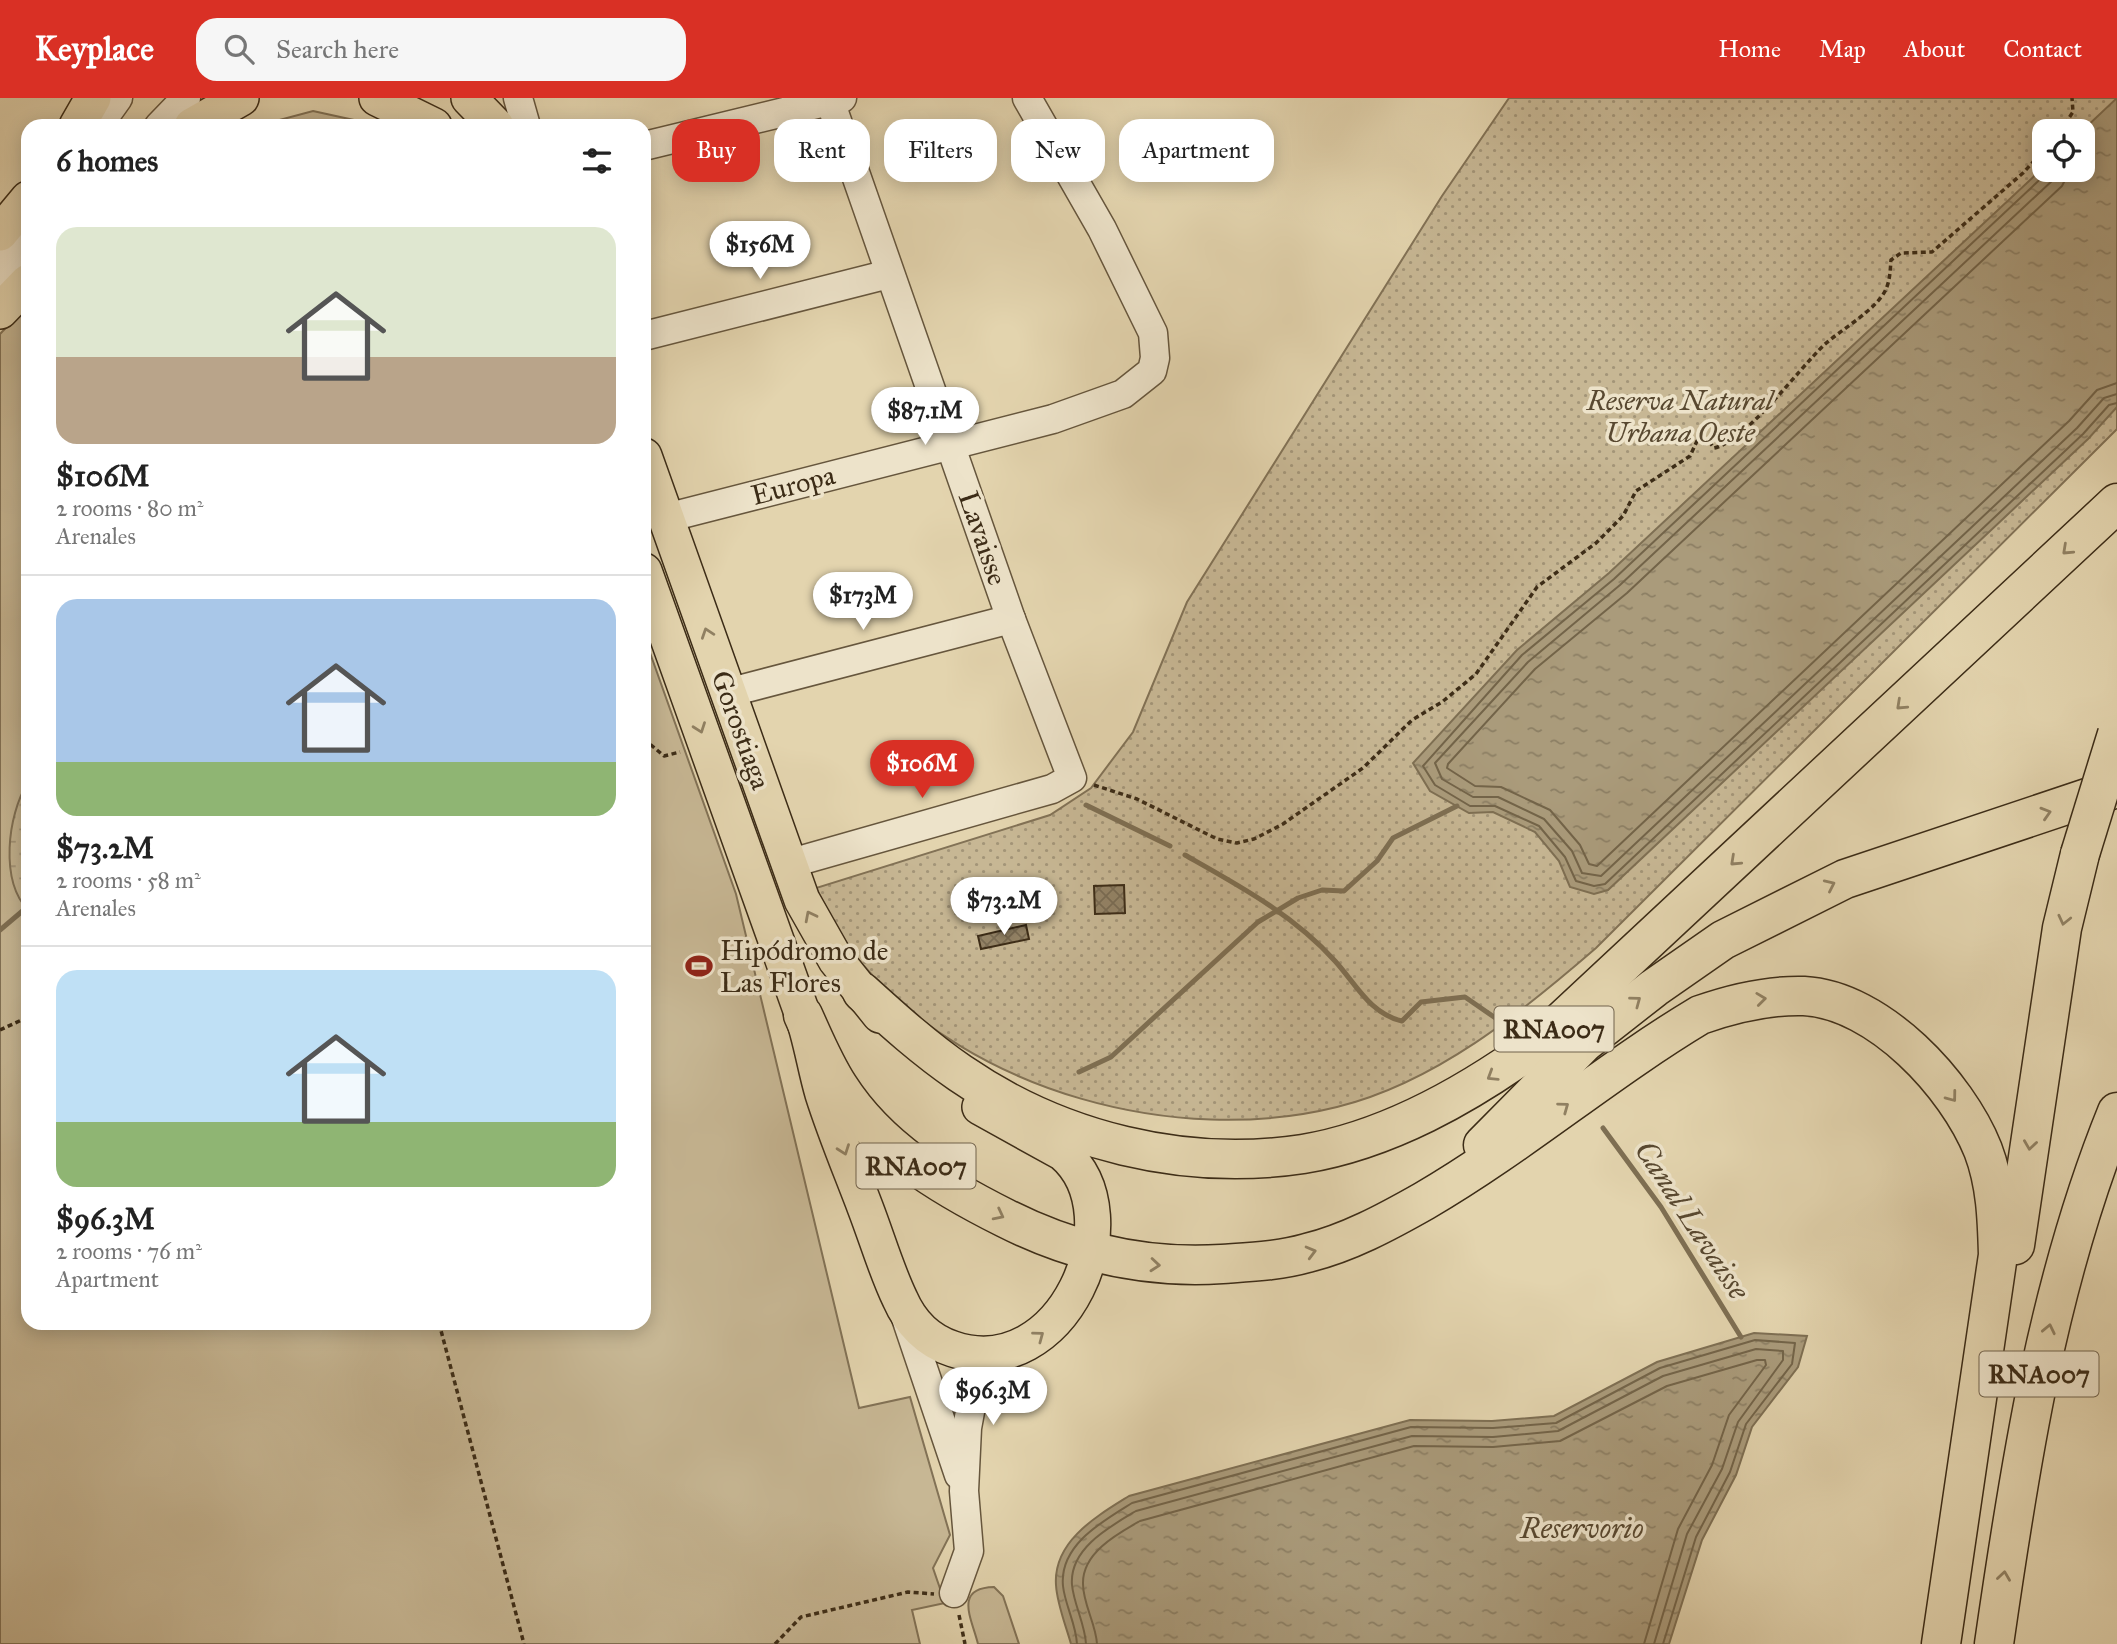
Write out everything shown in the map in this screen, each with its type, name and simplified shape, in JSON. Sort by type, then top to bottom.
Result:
[{"type":"highway","name":"RNA007","points":[[862,992],[909,1035],[979,1085],[1063,1128],[1110,1143],[1186,1155],[1240,1159],[1304,1153],[1359,1139],[1408,1121],[1457,1097],[1536,1045],[2117,503]]},
{"type":"highway","name":"RNA007","points":[[1956,1644],[2062,928],[2080,854],[2117,734]]},
{"type":"highway","name":"RNA007","points":[[803,1014],[838,1086],[869,1127],[888,1145],[972,1202],[1017,1224],[1088,1252],[1129,1262],[1165,1266],[1275,1259],[1331,1246],[1392,1219],[1426,1200],[1585,1042],[1671,975],[1723,940],[1845,878],[2117,788]]},
{"type":"highway","points":[[1426,1200],[1517,1143],[1669,1034],[1700,1015],[1732,1003],[1805,996],[1831,1001],[1858,1013],[1894,1035],[1928,1066],[1959,1107],[1982,1150],[1997,1203],[1998,1255],[1941,1644]]},
{"type":"highway","name":"RNA007","points":[[1994,1644],[2020,1466],[2058,1289],[2117,1112]]},
{"type":"main road","points":[[81,119],[93,98]]},
{"type":"main road","points":[[204,119],[242,98]]},
{"type":"main road","points":[[377,98],[420,119]]},
{"type":"main road","points":[[469,98],[489,119]]},
{"type":"main road","points":[[0,233],[21,208]]},
{"type":"main road","points":[[0,311],[21,289]]},
{"type":"main road","name":"Gorostiaga","points":[[651,480],[802,900],[823,940],[908,1050],[942,1081],[1075,1163],[1092,1198],[1093,1214],[1088,1252],[1072,1295],[1048,1330],[1017,1349],[977,1354],[939,1343],[921,1331],[900,1300],[824,1096],[803,1014],[651,591]]},
{"type":"street","points":[[103,119],[118,98]]},
{"type":"street","points":[[166,119],[186,98]]},
{"type":"street","points":[[518,98],[524,119]]},
{"type":"street","name":"Europa","points":[[666,518],[1053,419],[1122,394],[1152,371],[1155,358],[1153,333],[1102,229],[1027,98]]},
{"type":"street","points":[[651,144],[834,99]]},
{"type":"street","name":"Lavaisse","points":[[834,99],[889,274],[1011,619],[1072,778]]},
{"type":"street","points":[[0,254],[21,230]]},
{"type":"street","points":[[0,282],[21,261]]},
{"type":"street","points":[[651,334],[889,274]]},
{"type":"street","points":[[727,692],[1011,619]]},
{"type":"street","points":[[789,864],[1052,789],[1072,778]]},
{"type":"street","points":[[900,1300],[964,1491]]},
{"type":"street","points":[[954,1593],[968,1551],[964,1491],[967,1428],[972,1401],[998,1353]]},
{"type":"path","points":[[2068,119],[2073,112],[2072,98]]},
{"type":"path","points":[[1072,778],[1137,799],[1217,839],[1237,843],[1254,839],[1283,824],[1363,768],[1412,720],[1442,702],[1476,674],[1537,587],[1605,534],[1623,516],[1636,491],[1690,456],[1697,442],[1708,440],[1714,448],[1740,433],[1824,346],[1881,298],[1889,285],[1891,260],[1901,253],[1932,252],[2032,163]]},
{"type":"path","points":[[651,745],[664,756],[706,745]]},
{"type":"path","points":[[0,1030],[21,1020]]},
{"type":"path","points":[[441,1330],[524,1644]]},
{"type":"path","points":[[775,1644],[801,1617],[908,1592],[954,1593],[965,1644]]},
{"type":"green space","name":"Reserva Natural Urbana Oeste","points":[[1509,98],[2117,98],[2117,429],[1596,948],[1538,997],[1475,1043],[1408,1081],[1373,1096],[1337,1107],[1275,1118],[1210,1120],[1145,1113],[1081,1099],[1019,1076],[961,1046],[908,1009],[856,956],[816,888],[1050,815],[1091,788],[1133,732],[1187,602],[1442,196]]},
{"type":"green space","points":[[313,111],[349,119],[283,119]]},
{"type":"green space","name":"Hipódromo de Las Flores","points":[[21,312],[21,1330],[651,1330],[651,656],[736,894],[859,1408],[910,1397],[950,1535],[933,1568],[945,1603],[912,1610],[920,1644],[0,1644],[0,334]]},
{"type":"green space","points":[[21,796],[21,901],[13,883],[10,866],[11,830]]},
{"type":"green space","points":[[994,1587],[1003,1596],[1019,1644],[978,1644],[968,1606],[969,1599],[981,1589]]},
{"type":"water","points":[[2117,98],[2117,407],[2088,439],[1608,890],[1594,894],[1570,887],[1559,861],[1535,832],[1493,812],[1469,813],[1430,791],[1413,763],[1517,650],[1609,573],[2032,178],[2032,182],[2095,182],[2095,119]]},
{"type":"water","name":"Reservorio","points":[[1754,1333],[1807,1336],[1798,1367],[1752,1427],[1736,1475],[1702,1540],[1669,1644],[1071,1644],[1056,1585],[1057,1569],[1062,1555],[1069,1543],[1091,1521],[1129,1496],[1410,1420],[1492,1421],[1554,1416],[1657,1362]]},
{"type":"building","points":[[1124,885],[1125,913],[1095,914],[1094,886]]},
{"type":"building","points":[[1026,925],[1029,939],[981,949],[978,936]]},
{"type":"waterway","name":"Canal Lavaisse","points":[[1086,805],[1170,846]]},
{"type":"waterway","points":[[1079,1072],[1111,1057],[1258,922],[1298,898],[1322,890],[1344,891],[1377,861],[1393,838],[1457,806]]},
{"type":"waterway","name":"Canal Lavaisse","points":[[1185,855],[1265,902],[1302,929],[1381,1012],[1402,1021],[1421,1002],[1465,997],[1494,1017]]},
{"type":"waterway","points":[[0,930],[21,912]]},
{"type":"waterway","name":"Canal Lavaisse","points":[[1603,1128],[1661,1207],[1741,1337]]},
{"type":"place","name":"Hipódromo de Las Flores","points":[[699,966]]}]
